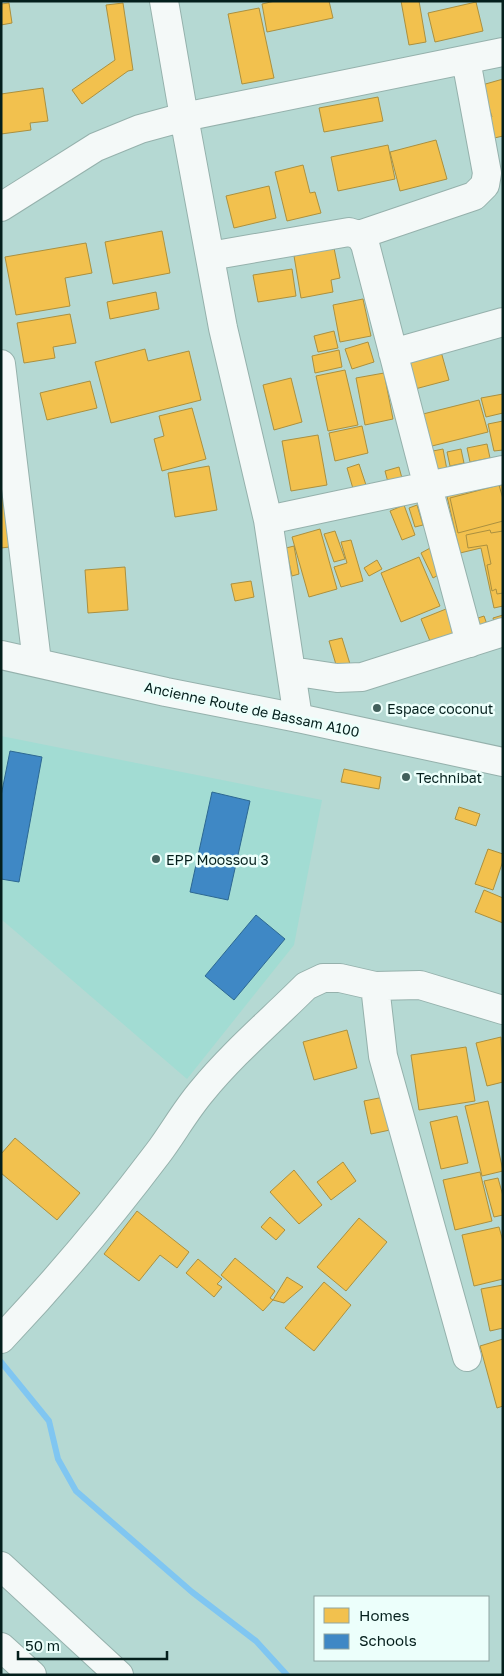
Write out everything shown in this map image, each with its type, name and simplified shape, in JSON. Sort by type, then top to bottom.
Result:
[{"type":"main road","points":[[164,1],[223,328],[268,520],[298,718]]},
{"type":"main road","points":[[1,207],[96,147],[140,129],[184,117],[503,52]]},
{"type":"main road","points":[[210,256],[349,232],[359,235],[474,196],[486,185],[487,173],[466,60]]},
{"type":"main road","points":[[359,235],[365,244],[470,643]]},
{"type":"main road","points":[[393,352],[503,322]]},
{"type":"main road","points":[[1,365],[37,662]]},
{"type":"main road","points":[[268,520],[503,470]]},
{"type":"main road","points":[[291,671],[337,678],[362,677],[503,632]]},
{"type":"main road","name":"Ancienne Route de Bassam A100","points":[[2,656],[503,762]]},
{"type":"main road","points":[[1,1339],[39,1300],[93,1235],[158,1153],[205,1087],[306,986],[322,978],[340,978],[376,986],[420,985],[503,1010]]},
{"type":"main road","points":[[376,986],[382,1056],[467,1357]]},
{"type":"main road","points":[[1,1566],[119,1675]]},
{"type":"main road","points":[[1,1647],[32,1675]]},
{"type":"shaded area","name":"EPP Moossou 3","points":[[1,736],[322,800],[294,945],[187,1079],[1,919]]},
{"type":"building: Homes","points":[[275,1],[329,1],[333,18],[267,32],[262,4]]},
{"type":"building: Homes","points":[[401,1],[419,1],[426,42],[409,45]]},
{"type":"building: Homes","points":[[476,2],[483,31],[435,42],[428,13]]},
{"type":"building: Homes","points":[[9,3],[12,23],[1,25],[1,4]]},
{"type":"building: Homes","points":[[123,3],[133,70],[128,71],[82,104],[72,90],[115,60],[106,5]]},
{"type":"building: Homes","points":[[259,8],[274,78],[242,84],[228,14]]},
{"type":"building: Homes","points":[[503,79],[503,136],[490,139],[484,120],[492,117],[482,85]]},
{"type":"building: Homes","points":[[43,88],[48,121],[30,123],[31,130],[1,134],[1,94]]},
{"type":"building: Homes","points":[[378,97],[383,121],[324,132],[319,108]]},
{"type":"building: Homes","points":[[436,140],[447,179],[400,191],[390,152]]},
{"type":"building: Homes","points":[[388,145],[395,179],[338,191],[331,157]]},
{"type":"building: Homes","points":[[303,165],[310,193],[315,192],[321,213],[287,221],[275,172]]},
{"type":"building: Homes","points":[[269,186],[276,218],[234,228],[226,196]]},
{"type":"building: Homes","points":[[162,231],[170,273],[113,284],[105,242]]},
{"type":"building: Homes","points":[[86,243],[92,273],[65,278],[70,306],[16,315],[5,257]]},
{"type":"building: Homes","points":[[334,248],[340,278],[331,280],[333,292],[301,298],[294,256]]},
{"type":"building: Homes","points":[[292,269],[296,296],[258,302],[253,275]]},
{"type":"building: Homes","points":[[156,292],[159,309],[110,319],[107,302]]},
{"type":"building: Homes","points":[[363,299],[371,336],[340,342],[333,305]]},
{"type":"building: Homes","points":[[70,314],[76,343],[53,347],[55,358],[24,363],[17,323]]},
{"type":"building: Homes","points":[[334,331],[338,348],[318,352],[314,336]]},
{"type":"building: Homes","points":[[368,342],[374,362],[352,369],[345,349]]},
{"type":"building: Homes","points":[[440,348],[449,380],[415,389],[406,357]]},
{"type":"building: Homes","points":[[145,349],[148,361],[189,351],[201,400],[111,423],[95,362]]},
{"type":"building: Homes","points":[[339,350],[342,367],[315,373],[312,356]]},
{"type":"building: Homes","points":[[345,370],[358,425],[328,431],[316,376]]},
{"type":"building: Homes","points":[[384,373],[393,419],[365,425],[356,378]]},
{"type":"building: Homes","points":[[291,378],[302,422],[274,430],[263,385]]},
{"type":"building: Homes","points":[[90,381],[97,408],[47,420],[40,393]]},
{"type":"building: Homes","points":[[503,394],[503,413],[486,417],[481,398]]},
{"type":"building: Homes","points":[[479,400],[488,432],[428,447],[419,415]]},
{"type":"building: Homes","points":[[192,408],[206,459],[162,471],[154,439],[164,436],[159,416]]},
{"type":"building: Homes","points":[[503,421],[503,450],[494,451],[488,424]]},
{"type":"building: Homes","points":[[362,426],[368,453],[335,461],[329,433]]},
{"type":"building: Homes","points":[[318,435],[327,485],[291,491],[282,441]]},
{"type":"building: Homes","points":[[487,444],[490,458],[470,462],[467,448]]},
{"type":"building: Homes","points":[[443,449],[447,470],[432,472],[428,452]]},
{"type":"building: Homes","points":[[461,449],[464,463],[450,466],[447,452]]},
{"type":"building: Homes","points":[[359,464],[367,488],[354,492],[347,468]]},
{"type":"building: Homes","points":[[209,466],[217,510],[175,517],[168,473]]},
{"type":"building: Homes","points":[[399,467],[403,482],[389,486],[385,471]]},
{"type":"building: Homes","points":[[503,479],[503,606],[494,608],[481,548],[460,553],[446,492]]},
{"type":"building: Homes","points":[[499,485],[503,499],[503,521],[458,533],[450,498]]},
{"type":"building: Homes","points":[[12,495],[18,546],[1,548],[1,496]]},
{"type":"building: Homes","points":[[404,505],[415,535],[402,540],[390,511]]},
{"type":"building: Homes","points":[[417,505],[423,525],[415,527],[409,508]]},
{"type":"building: Homes","points":[[320,529],[337,589],[309,597],[292,537]]},
{"type":"building: Homes","points":[[490,530],[491,533],[503,531],[503,593],[497,594],[496,589],[492,591],[487,565],[491,564],[487,545],[468,548],[466,535]]},
{"type":"building: Homes","points":[[335,531],[345,559],[334,562],[324,534]]},
{"type":"building: Homes","points":[[351,540],[363,581],[341,587],[334,567],[347,563],[341,542]]},
{"type":"building: Homes","points":[[294,546],[299,574],[292,576],[286,548]]},
{"type":"building: Homes","points":[[432,547],[444,572],[433,578],[421,553]]},
{"type":"building: Homes","points":[[419,557],[440,606],[401,622],[381,573]]},
{"type":"building: Homes","points":[[377,560],[382,569],[369,576],[364,568]]},
{"type":"building: Homes","points":[[125,567],[128,610],[88,613],[85,570]]},
{"type":"building: Homes","points":[[251,581],[254,597],[235,601],[231,584]]},
{"type":"building: Homes","points":[[446,609],[457,636],[432,646],[421,619]]},
{"type":"building: Homes","points":[[503,615],[503,628],[496,630],[493,618]]},
{"type":"building: Homes","points":[[484,616],[488,627],[473,633],[469,621]]},
{"type":"building: Homes","points":[[342,638],[350,664],[337,668],[329,641]]},
{"type":"building: Homes","points":[[344,769],[381,777],[379,789],[341,782]]},
{"type":"building: Homes","points":[[459,807],[480,814],[476,826],[455,819]]},
{"type":"building: Homes","points":[[488,849],[503,854],[503,861],[493,890],[475,884]]},
{"type":"building: Homes","points":[[484,890],[503,898],[503,923],[475,912]]},
{"type":"building: Homes","points":[[347,1030],[357,1068],[314,1080],[303,1042]]},
{"type":"building: Homes","points":[[501,1037],[503,1082],[487,1086],[476,1043]]},
{"type":"building: Homes","points":[[466,1047],[475,1101],[419,1110],[411,1055]]},
{"type":"building: Homes","points":[[384,1097],[390,1130],[371,1134],[364,1101]]},
{"type":"building: Homes","points":[[488,1101],[503,1171],[482,1176],[465,1106]]},
{"type":"building: Homes","points":[[457,1116],[468,1163],[441,1169],[430,1122]]},
{"type":"building: Homes","points":[[15,1138],[80,1193],[57,1220],[1,1173],[1,1154]]},
{"type":"building: Homes","points":[[343,1162],[356,1181],[331,1200],[317,1182]]},
{"type":"building: Homes","points":[[294,1170],[322,1205],[299,1224],[270,1192]]},
{"type":"building: Homes","points":[[480,1172],[492,1221],[455,1230],[443,1180]]},
{"type":"building: Homes","points":[[498,1178],[503,1196],[503,1215],[494,1217],[484,1181]]},
{"type":"building: Homes","points":[[137,1211],[189,1252],[177,1268],[160,1255],[139,1281],[104,1254]]},
{"type":"building: Homes","points":[[270,1217],[285,1230],[276,1240],[261,1227]]},
{"type":"building: Homes","points":[[359,1218],[387,1242],[346,1291],[317,1267]]},
{"type":"building: Homes","points":[[499,1227],[503,1241],[503,1279],[474,1286],[462,1235]]},
{"type":"building: Homes","points":[[235,1258],[275,1291],[270,1298],[273,1300],[263,1311],[221,1275]]},
{"type":"building: Homes","points":[[198,1259],[222,1279],[217,1284],[222,1287],[214,1297],[186,1273]]},
{"type":"building: Homes","points":[[287,1277],[303,1287],[284,1303],[273,1300]]},
{"type":"building: Homes","points":[[324,1282],[351,1305],[314,1351],[285,1328]]},
{"type":"building: Homes","points":[[503,1285],[503,1328],[490,1331],[481,1289]]},
{"type":"building: Homes","points":[[503,1339],[503,1406],[497,1408],[480,1346]]},
{"type":"building: Schools","points":[[10,751],[42,757],[19,882],[1,879],[1,796]]},
{"type":"building: Schools","points":[[212,792],[250,801],[228,900],[190,892]]},
{"type":"building: Schools","points":[[256,915],[285,939],[234,1000],[205,976]]},
{"type":"waterway","points":[[1,1362],[49,1421],[58,1459],[76,1491],[192,1592],[256,1641],[287,1675]]},
{"type":"place","name":"Espace coconut","points":[[377,708]]},
{"type":"place","name":"Technibat","points":[[406,777]]},
{"type":"place","name":"EPP Moossou 3","points":[[156,859]]}]
